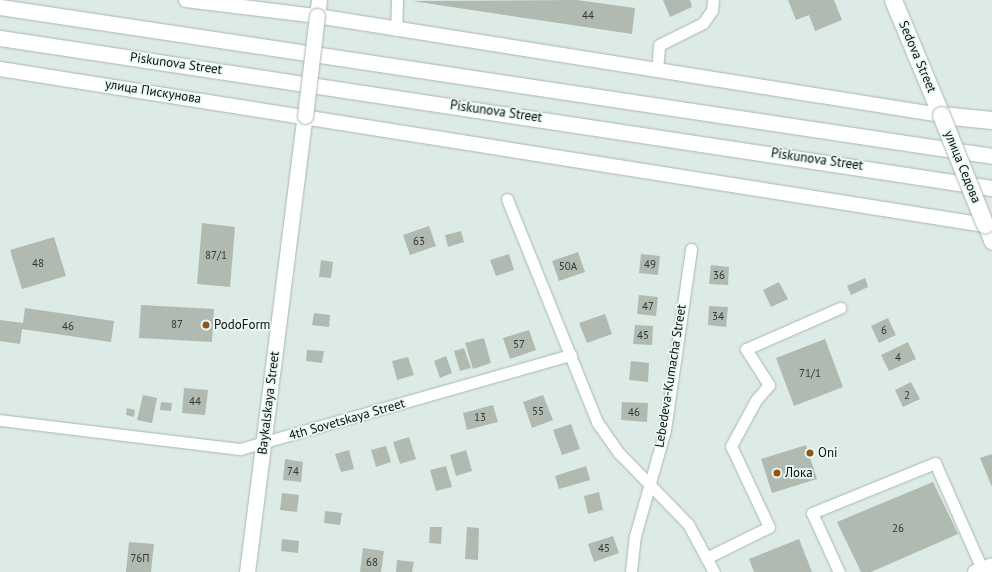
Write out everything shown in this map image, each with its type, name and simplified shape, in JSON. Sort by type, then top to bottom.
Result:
[{"type":"main road","points":[[317,16],[319,0]]},
{"type":"main road","name":"Sedova Street","points":[[893,0],[941,115]]},
{"type":"main road","points":[[0,8],[992,156]]},
{"type":"main road","name":"Baykalskaya Street","points":[[248,572],[317,16]]},
{"type":"main road","name":"Piskunova Street","points":[[0,38],[992,188]]},
{"type":"main road","points":[[941,115],[992,120]]},
{"type":"main road","name":"улица Седова","points":[[941,115],[988,225],[992,242]]},
{"type":"street","points":[[186,0],[317,16],[396,30],[941,115]]},
{"type":"street","points":[[396,30],[397,0]]},
{"type":"street","points":[[657,70],[659,45],[704,23],[712,10],[713,0]]},
{"type":"street","name":"улица Пискунова","points":[[0,68],[305,116]]},
{"type":"street","points":[[305,116],[988,225]]},
{"type":"street","points":[[507,198],[598,422],[619,453],[651,483],[688,524],[714,572]]},
{"type":"street","name":"Lebedeva-Kumacha Street","points":[[631,572],[635,536],[666,430],[691,249]]},
{"type":"street","points":[[706,558],[769,527],[731,446],[756,400],[769,385],[746,349],[840,308]]},
{"type":"street","name":"4th Sovetskaya Street","points":[[0,420],[240,449],[571,355]]},
{"type":"street","points":[[839,572],[812,513],[935,463],[983,569]]},
{"type":"building","points":[[577,0],[635,8],[632,34],[412,1]]},
{"type":"building","points":[[663,0],[690,0],[692,7],[670,17]]},
{"type":"building","points":[[788,0],[834,0],[842,20],[815,31],[809,15],[796,20]]},
{"type":"building","points":[[202,223],[235,227],[230,287],[197,284]]},
{"type":"building","points":[[429,226],[436,246],[410,255],[403,235]]},
{"type":"building","points":[[461,231],[464,242],[448,247],[445,235]]},
{"type":"building","points":[[54,237],[66,276],[22,289],[10,250]]},
{"type":"building","points":[[578,252],[585,272],[559,281],[552,261]]},
{"type":"building","points":[[509,254],[514,270],[496,276],[490,260]]},
{"type":"building","points":[[641,254],[660,256],[658,275],[639,273]]},
{"type":"building","points":[[321,260],[333,262],[331,278],[319,277]]},
{"type":"building","points":[[711,265],[729,267],[728,285],[709,284]]},
{"type":"building","points":[[865,278],[868,287],[851,295],[847,286]]},
{"type":"building","points":[[779,282],[788,299],[771,307],[763,290]]},
{"type":"building","points":[[639,295],[658,297],[656,316],[637,314]]},
{"type":"building","points":[[141,305],[214,309],[212,342],[139,338]]},
{"type":"building","points":[[709,306],[728,307],[726,327],[708,325]]},
{"type":"building","points":[[25,308],[114,321],[111,342],[22,329],[20,344],[0,341],[0,320],[23,323]]},
{"type":"building","points":[[314,313],[330,315],[329,327],[312,325]]},
{"type":"building","points":[[605,314],[612,334],[587,343],[579,323]]},
{"type":"building","points":[[888,318],[896,335],[879,343],[871,326]]},
{"type":"building","points":[[635,325],[653,326],[652,345],[633,344]]},
{"type":"building","points":[[529,330],[536,350],[510,359],[503,338]]},
{"type":"building","points":[[484,338],[491,363],[473,369],[465,343]]},
{"type":"building","points":[[825,339],[843,387],[794,406],[776,358]]},
{"type":"building","points":[[908,342],[916,359],[889,371],[881,355]]},
{"type":"building","points":[[464,348],[471,368],[460,371],[454,351]]},
{"type":"building","points":[[307,350],[324,351],[322,363],[306,361]]},
{"type":"building","points":[[446,356],[452,373],[440,378],[434,361]]},
{"type":"building","points":[[408,357],[414,375],[397,380],[392,361]]},
{"type":"building","points":[[631,361],[649,363],[648,382],[629,380]]},
{"type":"building","points":[[911,382],[920,399],[903,407],[895,390]]},
{"type":"building","points":[[184,388],[208,390],[205,415],[182,413]]},
{"type":"building","points":[[143,395],[157,398],[152,423],[137,420]]},
{"type":"building","points":[[543,395],[553,420],[532,428],[523,402]]},
{"type":"building","points":[[161,402],[172,403],[171,411],[160,410]]},
{"type":"building","points":[[622,402],[648,403],[647,422],[621,420]]},
{"type":"building","points":[[493,405],[498,422],[467,430],[463,413]]},
{"type":"building","points":[[127,408],[135,410],[134,417],[126,415]]},
{"type":"building","points":[[571,424],[580,449],[562,455],[553,430]]},
{"type":"building","points":[[409,437],[416,459],[400,464],[393,442]]},
{"type":"building","points":[[806,445],[817,479],[772,493],[761,459]]},
{"type":"building","points":[[386,446],[391,462],[376,467],[371,450]]},
{"type":"building","points":[[349,450],[354,469],[341,472],[335,454]]},
{"type":"building","points":[[466,450],[472,471],[456,476],[450,455]]},
{"type":"building","points":[[992,454],[992,487],[980,458]]},
{"type":"building","points":[[285,459],[303,462],[301,482],[283,480]]},
{"type":"building","points":[[446,466],[452,487],[436,491],[430,470]]},
{"type":"building","points":[[586,466],[590,480],[559,489],[555,476]]},
{"type":"building","points":[[933,482],[958,534],[871,572],[861,572],[837,522]]},
{"type":"building","points":[[599,492],[603,510],[588,514],[584,496]]},
{"type":"building","points":[[282,493],[299,495],[297,512],[280,510]]},
{"type":"building","points":[[325,511],[342,513],[340,525],[324,523]]},
{"type":"building","points":[[430,527],[442,527],[441,544],[429,543]]},
{"type":"building","points":[[467,527],[479,528],[478,560],[465,559]]},
{"type":"building","points":[[613,536],[619,553],[594,562],[588,544]]},
{"type":"building","points":[[282,539],[299,541],[298,553],[281,551]]},
{"type":"building","points":[[799,539],[812,572],[754,572],[749,559]]},
{"type":"building","points":[[129,542],[154,544],[151,572],[126,572]]},
{"type":"building","points":[[363,548],[384,551],[381,572],[360,572]]},
{"type":"building","points":[[397,560],[414,562],[412,572],[396,572]]},
{"type":"place","name":"PodoForm","points":[[206,325]]},
{"type":"place","name":"Oni","points":[[810,453]]},
{"type":"place","name":"Лока","points":[[777,473]]}]
